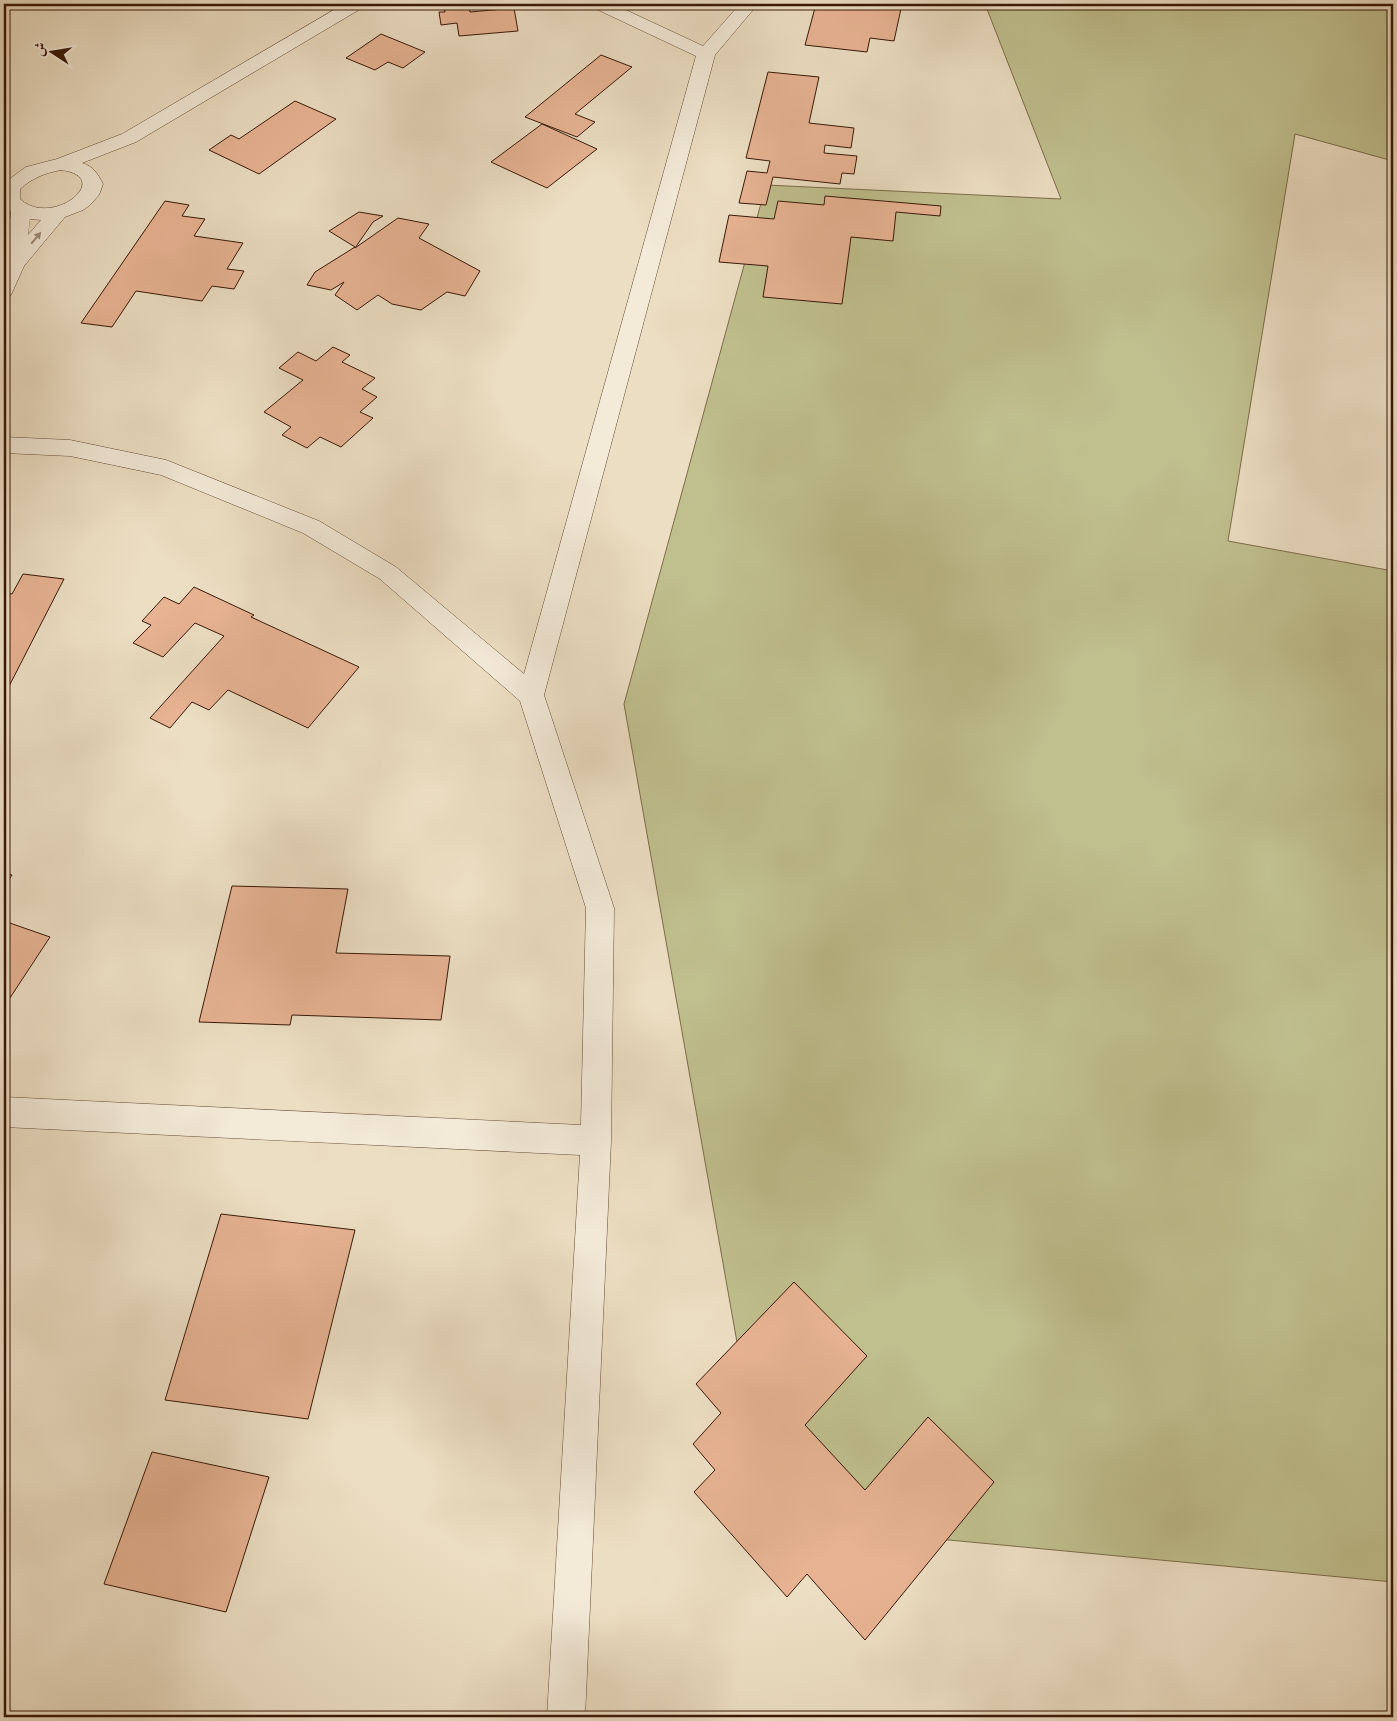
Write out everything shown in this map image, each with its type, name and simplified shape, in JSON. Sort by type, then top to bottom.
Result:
[{"type":"street","points":[[61,164],[78,166],[90,174],[93,184],[88,195],[76,205],[58,212],[38,214],[21,210],[10,201],[10,188],[21,176],[39,167],[61,164],[129,138],[277,48],[356,4]]},
{"type":"street","points":[[600,4],[706,54]]},
{"type":"street","points":[[531,695],[706,54],[749,4]]},
{"type":"street","points":[[90,174],[129,138]]},
{"type":"street","points":[[4,290],[14,264],[21,210]]},
{"type":"street","points":[[14,264],[58,212]]},
{"type":"street","points":[[4,445],[70,448],[166,468],[311,527],[388,573],[531,695],[600,908],[596,1141],[566,1717]]},
{"type":"street","points":[[4,1112],[596,1141]]},
{"type":"shaded area","points":[[985,4],[1393,4],[1393,161],[1295,134],[1228,541],[1393,571],[1393,1582],[769,1523],[624,704],[766,185],[1061,199]]},
{"type":"building","points":[[444,4],[469,4],[470,12],[514,8],[518,31],[459,36],[457,23],[441,25],[439,12],[445,12]]},
{"type":"building","points":[[816,4],[902,4],[894,41],[870,38],[867,52],[805,45]]},
{"type":"building","points":[[381,34],[425,52],[403,68],[388,62],[375,70],[346,58]]},
{"type":"building","points":[[601,55],[632,67],[575,114],[595,122],[577,137],[525,117]]},
{"type":"building","points":[[768,72],[819,77],[809,123],[854,128],[851,148],[825,145],[824,153],[857,156],[854,174],[842,173],[840,184],[773,177],[766,205],[739,203],[747,171],[767,173],[770,161],[746,158]]},
{"type":"building","points":[[295,101],[336,119],[259,174],[209,150],[231,135],[239,139]]},
{"type":"building","points":[[542,124],[597,149],[547,188],[491,162]]},
{"type":"building","points":[[825,196],[941,206],[940,216],[896,212],[893,241],[851,237],[842,304],[763,297],[768,266],[719,262],[729,215],[774,219],[778,201],[824,205]]},
{"type":"building","points":[[165,201],[189,205],[182,216],[205,219],[194,236],[243,243],[227,269],[244,271],[234,289],[212,286],[202,301],[136,291],[112,327],[81,323]]},
{"type":"building","points":[[359,212],[383,216],[373,222],[355,248],[398,218],[429,224],[419,238],[480,271],[465,296],[447,292],[421,310],[392,304],[378,295],[357,310],[335,295],[344,282],[331,290],[307,285],[315,272],[355,247],[329,231]]},
{"type":"building","points":[[333,347],[350,355],[342,362],[375,378],[362,389],[377,397],[360,412],[373,418],[341,447],[320,437],[307,448],[282,435],[291,427],[264,412],[303,380],[279,368],[298,352],[316,361]]},
{"type":"building","points":[[23,574],[64,579],[4,696],[4,593],[12,594]]},
{"type":"building","points":[[194,587],[254,615],[251,617],[359,667],[308,728],[228,690],[209,710],[192,702],[170,728],[150,718],[224,636],[195,623],[163,657],[133,643],[151,625],[142,621],[164,597],[179,604]]},
{"type":"building","points":[[4,873],[12,875],[4,887]]},
{"type":"building","points":[[232,886],[348,889],[336,953],[450,956],[441,1020],[292,1015],[290,1025],[199,1022]]},
{"type":"building","points":[[4,921],[50,937],[4,1007]]},
{"type":"building","points":[[221,1214],[355,1230],[308,1419],[165,1400]]},
{"type":"building","points":[[794,1282],[867,1356],[805,1425],[865,1490],[928,1417],[994,1482],[865,1640],[807,1574],[787,1597],[694,1492],[715,1470],[693,1444],[721,1413],[696,1384]]},
{"type":"building","points":[[152,1452],[269,1477],[226,1612],[104,1584]]}]
